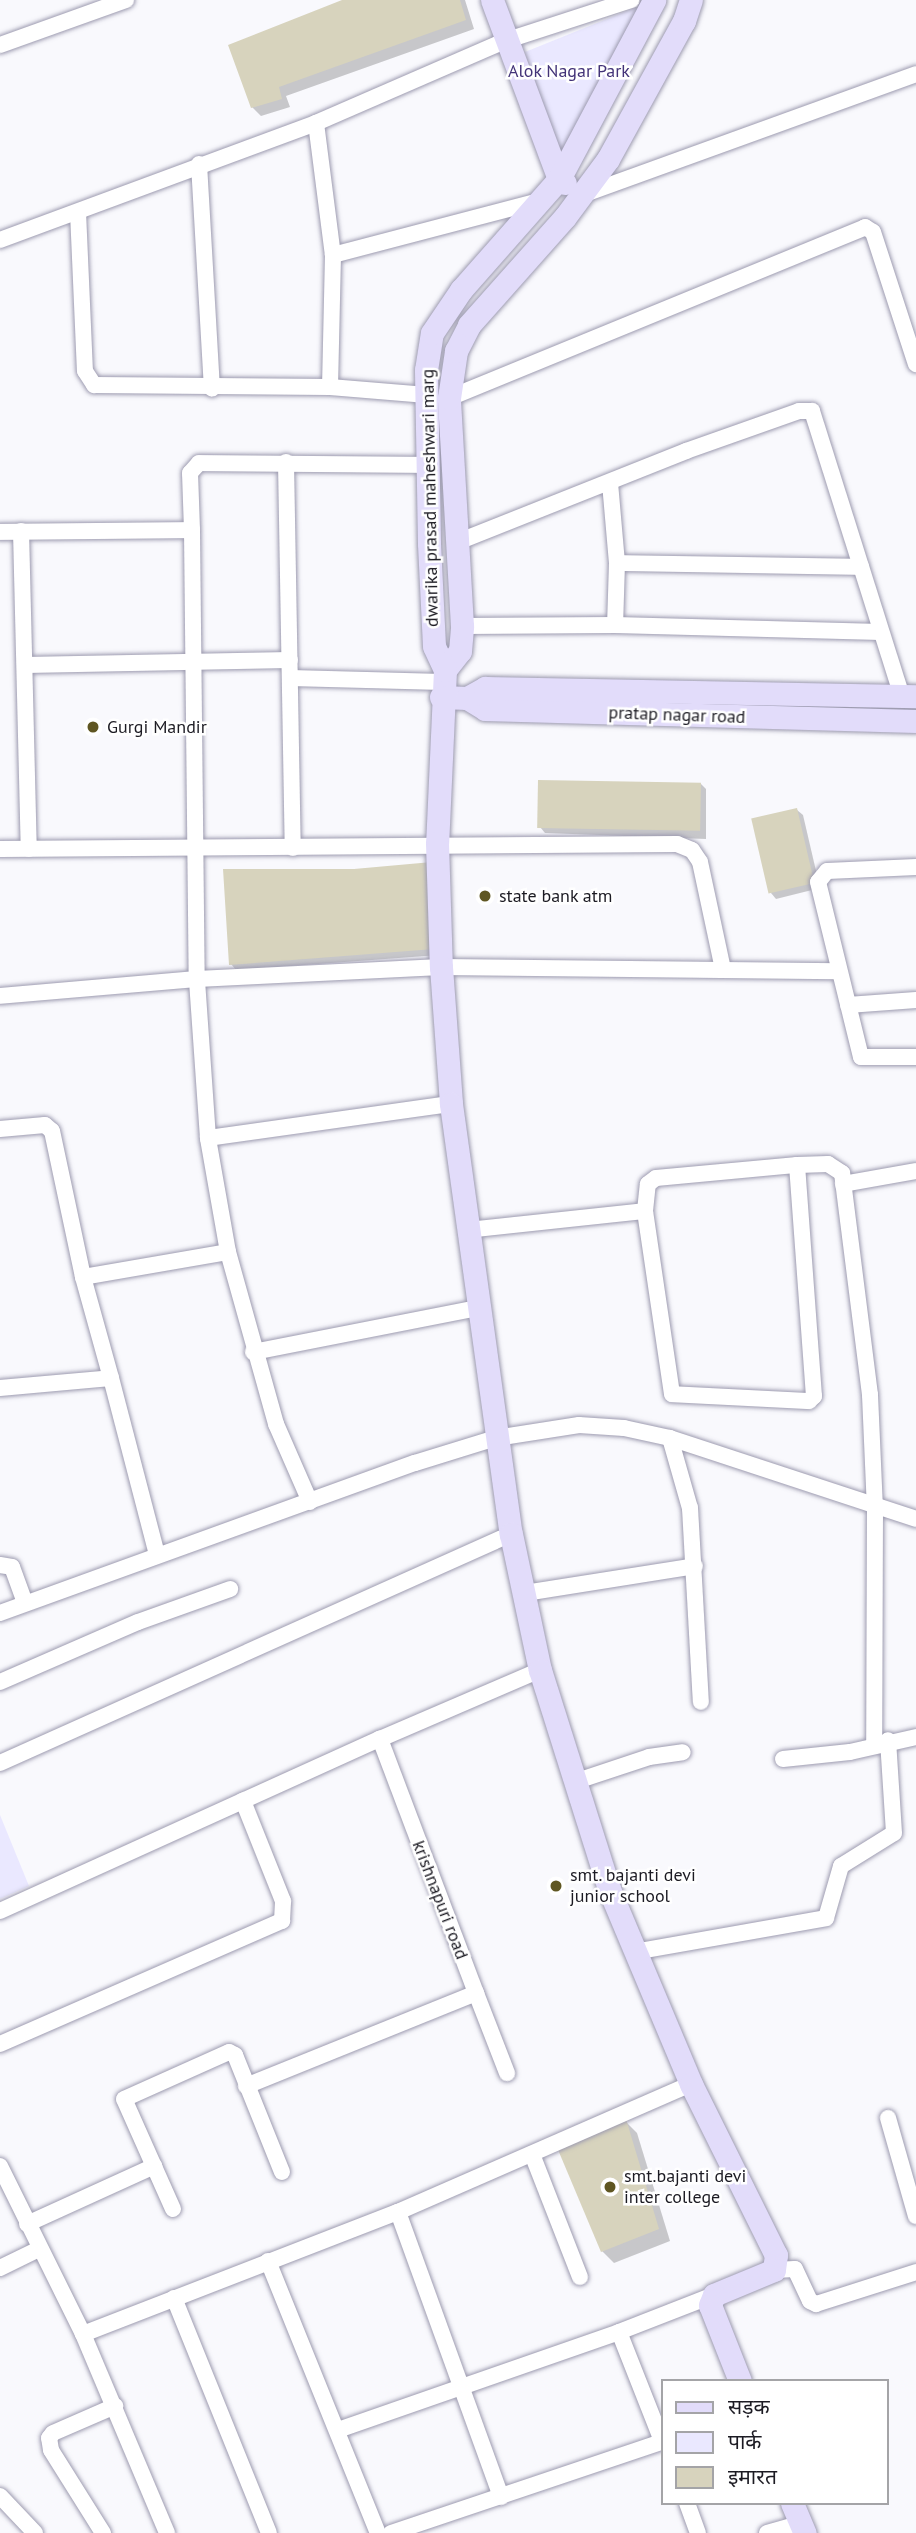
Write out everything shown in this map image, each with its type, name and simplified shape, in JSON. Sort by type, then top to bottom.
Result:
[{"type":"street","points":[[0,45],[126,0]]},
{"type":"street","points":[[492,0],[505,41],[559,179],[582,195],[916,74]]},
{"type":"street","points":[[0,240],[316,122],[505,41],[631,0]]},
{"type":"street","name":"dwarika prasad maheshwari marg","points":[[443,683],[460,651],[462,626],[460,541],[438,396],[427,359],[438,321],[559,179],[654,0]]},
{"type":"street","name":"dwarika prasad maheshwari marg","points":[[443,683],[434,646],[428,465],[438,396],[463,334],[582,195],[608,159],[684,21],[691,0]]},
{"type":"street","points":[[316,122],[333,255],[330,387]]},
{"type":"street","points":[[199,164],[212,389]]},
{"type":"street","points":[[333,255],[542,200]]},
{"type":"street","points":[[78,212],[87,380],[93,385],[212,389],[330,387],[438,396],[865,227],[873,232],[916,364]]},
{"type":"street","points":[[460,541],[698,446],[799,411],[812,411],[881,632],[909,696],[485,688],[467,698]]},
{"type":"street","points":[[286,462],[293,848]]},
{"type":"street","points":[[310,1502],[276,1424],[253,1352],[228,1252],[208,1138],[197,979],[190,473],[195,465],[286,462],[428,465]]},
{"type":"street","points":[[610,483],[617,564],[615,625]]},
{"type":"street","points":[[0,532],[192,530]]},
{"type":"street","points":[[21,531],[29,849]]},
{"type":"street","points":[[617,564],[861,567]]},
{"type":"street","points":[[462,626],[615,625],[881,632]]},
{"type":"street","points":[[25,665],[290,660]]},
{"type":"street","points":[[290,678],[443,683],[436,843],[441,967],[451,1104],[477,1308],[511,1534],[540,1670],[574,1782],[634,1952],[691,2084],[776,2255],[774,2270]]},
{"type":"street","name":"pratap nagar road","points":[[443,683],[485,709],[916,721]]},
{"type":"street","points":[[0,849],[293,848],[436,843],[677,844],[692,850],[700,862],[723,969]]},
{"type":"street","points":[[916,867],[827,872],[820,877],[818,887],[863,1058],[916,1057]]},
{"type":"street","points":[[0,996],[197,979],[441,967],[839,971]]},
{"type":"street","points":[[848,1005],[916,999]]},
{"type":"street","points":[[208,1138],[451,1104]]},
{"type":"street","points":[[0,1129],[45,1125],[52,1131],[83,1277],[157,1554]]},
{"type":"street","points":[[634,1952],[826,1918],[841,1866],[894,1833],[881,1743],[869,1383],[843,1184],[834,1165],[797,1165],[656,1178],[648,1184],[645,1211],[671,1394],[808,1401],[814,1396],[797,1165]]},
{"type":"street","points":[[843,1184],[916,1171]]},
{"type":"street","points":[[467,1230],[645,1211]]},
{"type":"street","points":[[83,1277],[228,1252]]},
{"type":"street","points":[[253,1352],[477,1308]]},
{"type":"street","points":[[0,1388],[111,1378]]},
{"type":"street","points":[[0,1613],[157,1554],[496,1437],[579,1425],[624,1427],[670,1438],[875,1509],[916,1519]]},
{"type":"street","points":[[670,1438],[691,1508],[701,1702]]},
{"type":"street","points":[[0,1763],[511,1534]]},
{"type":"street","points":[[0,1565],[12,1567],[24,1604]]},
{"type":"street","points":[[525,1593],[695,1566]]},
{"type":"street","points":[[0,1682],[138,1622],[230,1589]]},
{"type":"street","points":[[0,1911],[540,1670]]},
{"type":"street","points":[[783,1759],[916,1737]]},
{"type":"street","name":"krishnapuri road","points":[[380,1740],[507,2073]]},
{"type":"street","points":[[574,1782],[649,1757],[683,1752]]},
{"type":"street","points":[[0,2044],[282,1921],[283,1901],[243,1801]]},
{"type":"street","points":[[246,2086],[476,1993]]},
{"type":"street","points":[[173,2209],[125,2097],[229,2052],[235,2055],[282,2172]]},
{"type":"street","points":[[83,2334],[398,2212],[691,2084]]},
{"type":"street","points":[[888,2118],[916,2216]]},
{"type":"street","points":[[532,2154],[580,2277]]},
{"type":"street","points":[[0,2166],[83,2334],[167,2533]]},
{"type":"street","points":[[27,2224],[154,2166]]},
{"type":"street","points":[[398,2212],[501,2497]]},
{"type":"street","points":[[0,2268],[39,2249]]},
{"type":"street","points":[[268,2261],[378,2533]]},
{"type":"street","points":[[338,2430],[619,2332],[774,2270],[795,2269],[810,2301],[817,2304],[916,2272]]},
{"type":"street","points":[[713,2295],[711,2313],[739,2379]]},
{"type":"street","points":[[174,2298],[269,2533]]},
{"type":"street","points":[[619,2332],[660,2437]]},
{"type":"street","points":[[103,2533],[51,2450],[49,2438],[53,2433],[115,2406]]},
{"type":"street","points":[[391,2533],[660,2443]]},
{"type":"street","points":[[0,2496],[35,2533]]},
{"type":"street","points":[[688,2505],[698,2533]]},
{"type":"street","points":[[767,2533],[799,2520]]},
{"type":"green space","name":"Alok Nagar Park","points":[[639,6],[560,163],[525,52]]},
{"type":"green space","points":[[0,1815],[29,1886],[0,1899]]},
{"type":"building","points":[[342,0],[460,0],[466,20],[279,87],[282,99],[251,108],[228,45]]},
{"type":"building","points":[[538,780],[701,783],[700,831],[537,828]]},
{"type":"building","points":[[797,808],[814,883],[769,894],[751,819]]},
{"type":"building","points":[[432,862],[434,949],[229,965],[223,869],[354,869]]},
{"type":"building","name":"smt.bajanti devi inter college","points":[[626,2119],[659,2229],[601,2252],[556,2145]]},
{"type":"place","name":"Gurgi Mandir","points":[[93,727]]},
{"type":"place","name":"state bank atm","points":[[485,896]]},
{"type":"place","name":"smt. bajanti devi junior school","points":[[556,1886]]},
{"type":"place","name":"smt.bajanti devi inter college","points":[[610,2187]]}]
